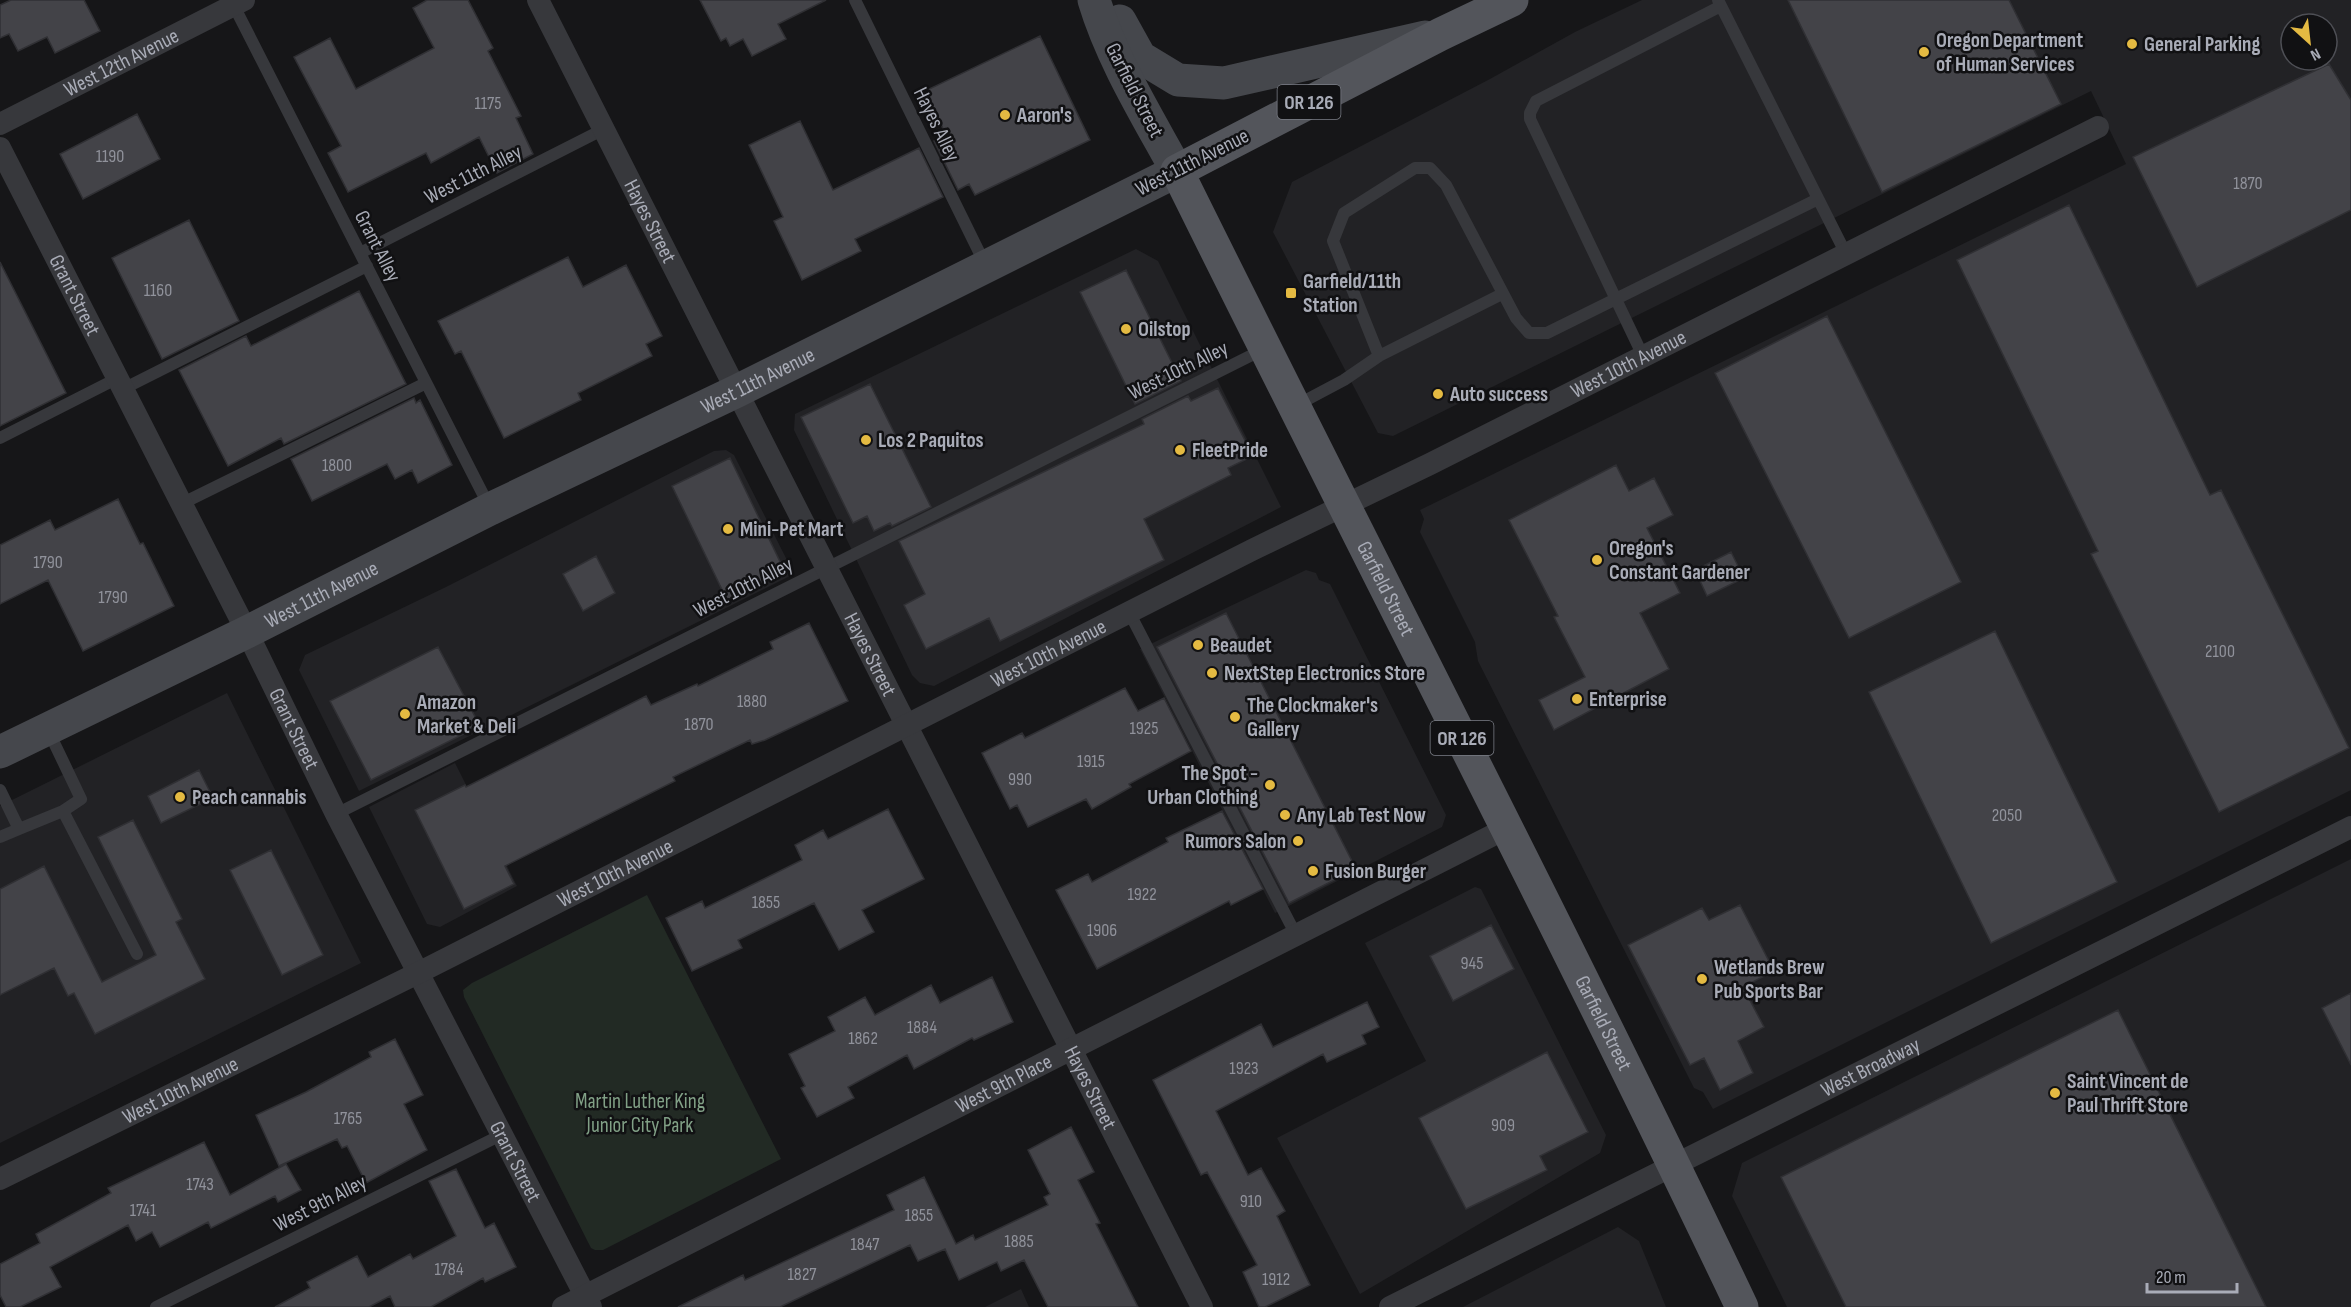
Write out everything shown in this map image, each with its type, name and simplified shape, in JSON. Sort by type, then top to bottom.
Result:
[{"type":"main road","name":"Garfield Street","points":[[1094,0],[1099,17],[1121,65],[1346,505],[1674,1165],[1742,1307]]},
{"type":"main road","points":[[1109,0],[1140,57],[1178,80],[1224,83],[1442,33]]},
{"type":"main road","name":"West 11th Avenue","points":[[0,752],[247,632],[490,509],[737,391],[1177,171],[1442,33],[1512,0]]},
{"type":"street","name":"Hayes Street","points":[[538,0],[1202,1307]]},
{"type":"street","name":"West 12th Avenue","points":[[0,124],[236,2]]},
{"type":"street","name":"West 10th Avenue","points":[[0,1179],[418,973],[906,724],[2098,127]]},
{"type":"street","name":"Grant Street","points":[[0,148],[247,632],[336,814],[588,1302]]},
{"type":"street","name":"West Broadway","points":[[1390,1307],[2351,826]]},
{"type":"street","name":"West 9th Place","points":[[564,1307],[588,1302],[1071,1049],[1507,828]]},
{"type":"lane","name":"Hayes Alley","points":[[859,1],[986,265]]},
{"type":"lane","name":"Grant Alley","points":[[236,2],[490,509]]},
{"type":"lane","points":[[1643,356],[1530,119],[1530,112],[1536,100],[1720,3],[1846,254]]},
{"type":"lane","name":"West 11th Alley","points":[[360,253],[604,129]]},
{"type":"lane","points":[[1379,356],[1333,241],[1344,213],[1415,168],[1430,168],[1446,185],[1502,294],[1516,318],[1529,333],[1547,333],[1818,199]]},
{"type":"lane","points":[[0,438],[120,384],[367,266]]},
{"type":"lane","points":[[1294,406],[1344,380],[1379,356],[1502,294]]},
{"type":"lane","name":"West 10th Alley","points":[[336,814],[1265,348]]},
{"type":"lane","points":[[182,504],[426,383]]},
{"type":"lane","points":[[1130,612],[1296,935]]},
{"type":"lane","points":[[0,837],[63,811],[81,799],[48,729]]},
{"type":"lane","points":[[0,790],[19,829]]},
{"type":"lane","points":[[63,811],[137,954]]},
{"type":"lane","name":"West 9th Alley","points":[[156,1307],[502,1134]]},
{"type":"shaded area","points":[[1642,0],[2351,0],[2351,790],[1713,1109],[1703,1092],[1694,1088],[1478,661],[1475,642],[1420,532],[1424,519],[1420,510],[2126,164],[2091,91],[1393,436],[1378,433],[1273,232],[1292,182],[1575,32]]},
{"type":"shaded area","points":[[1136,249],[1158,261],[1281,507],[934,686],[920,683],[912,675],[794,430],[795,414]]},
{"type":"shaded area","points":[[726,450],[734,455],[794,574],[359,791],[299,670],[305,655],[446,587],[714,451]]},
{"type":"shaded area","points":[[1306,570],[1316,573],[1319,580],[1330,584],[1446,815],[1442,827],[1275,913],[1140,649]]},
{"type":"shaded area","points":[[227,693],[361,963],[0,1143],[0,806]]},
{"type":"shaded area","points":[[455,763],[517,886],[440,927],[427,924],[369,807]]},
{"type":"shaded area","points":[[2351,859],[2351,1307],[1787,1307],[1732,1196],[1742,1163]]},
{"type":"shaded area","points":[[1475,887],[1481,889],[1606,1135],[1600,1153],[1360,1294],[1277,1138],[1426,1061],[1365,943]]},
{"type":"shaded area","points":[[1618,1227],[1639,1241],[1666,1307],[1463,1307]]},
{"type":"shaded area","points":[[1021,1289],[1029,1307],[985,1307]]},
{"type":"green space","name":"Martin Luther King Junior City Park","points":[[647,895],[781,1159],[603,1250],[595,1250],[591,1248],[464,997],[463,990],[472,983]]},
{"type":"building","points":[[11,0],[84,0],[100,31],[55,53],[47,37],[18,51],[9,34],[0,38],[0,5]]},
{"type":"building","points":[[427,0],[468,0],[493,48],[488,51],[521,116],[516,118],[533,154],[497,173],[479,137],[431,163],[426,153],[348,192],[328,153],[341,146],[294,57],[330,38],[356,89],[434,48],[413,8]]},
{"type":"building","points":[[700,0],[826,0],[778,24],[786,39],[752,56],[743,39],[730,46],[726,38],[721,41]]},
{"type":"building","name":"Oregon Department of Human Services","points":[[1788,0],[2009,0],[2061,104],[1882,192]]},
{"type":"building","points":[[1040,36],[1090,140],[975,195],[969,184],[958,190],[934,141],[946,135],[925,91]]},
{"type":"building","points":[[2312,72],[2334,72],[2351,100],[2351,210],[2197,287],[2133,157]]},
{"type":"building","points":[[137,114],[160,159],[83,199],[60,154]]},
{"type":"building","points":[[800,121],[833,190],[919,148],[943,197],[855,239],[861,251],[802,280],[774,221],[783,217],[749,145]]},
{"type":"building","points":[[2069,205],[2210,495],[2221,490],[2349,748],[2219,812],[2091,554],[2098,551],[1957,260]]},
{"type":"building","points":[[189,220],[239,321],[162,359],[112,258]]},
{"type":"building","points":[[568,257],[583,287],[626,265],[662,336],[646,344],[652,356],[578,393],[581,400],[504,438],[461,351],[455,354],[438,321]]},
{"type":"building","points":[[0,262],[66,393],[0,426]]},
{"type":"building","name":"Oilstop","points":[[1126,270],[1181,381],[1135,404],[1080,292]]},
{"type":"building","points":[[359,291],[406,384],[284,444],[281,438],[228,466],[179,370],[246,336],[251,346]]},
{"type":"building","points":[[1827,316],[1961,582],[1849,638],[1715,373]]},
{"type":"building","points":[[870,384],[931,507],[892,526],[890,523],[874,531],[867,516],[853,523],[801,417]]},
{"type":"building","points":[[1218,388],[1253,456],[1228,468],[1231,475],[1144,519],[1164,560],[1000,641],[989,618],[926,649],[904,605],[925,594],[899,541],[1144,424],[1142,419],[1188,396],[1191,401]]},
{"type":"building","points":[[414,398],[416,403],[420,400],[452,465],[418,483],[412,470],[395,479],[387,464],[312,501],[291,459]]},
{"type":"building","name":"Mini-Pet Mart","points":[[730,458],[785,572],[727,600],[672,486]]},
{"type":"building","name":"Oregon's Constant Gardener","points":[[1616,465],[1629,491],[1654,478],[1673,515],[1647,528],[1680,593],[1640,613],[1669,669],[1554,730],[1539,700],[1585,677],[1554,617],[1558,616],[1509,520]]},
{"type":"building","points":[[118,499],[174,606],[83,651],[48,580],[0,604],[0,545],[50,520],[55,530]]},
{"type":"building","points":[[1731,552],[1744,578],[1707,596],[1695,570]]},
{"type":"building","points":[[596,556],[615,593],[583,611],[563,574]]},
{"type":"building","points":[[1226,613],[1356,869],[1289,903],[1157,647]]},
{"type":"building","points":[[809,623],[848,701],[765,740],[752,744],[750,740],[673,777],[675,781],[505,866],[514,884],[464,909],[415,810],[465,785],[466,787],[646,696],[651,705],[697,684],[698,686],[773,649],[770,642]]},
{"type":"building","points":[[1995,631],[2117,882],[1991,943],[1869,692]]},
{"type":"building","name":"Amazon Market & Deli","points":[[438,647],[480,726],[371,780],[330,701]]},
{"type":"building","points":[[1125,688],[1138,711],[1164,698],[1191,751],[1129,784],[1131,787],[1092,809],[1086,799],[1028,827],[1017,805],[1010,809],[982,753],[1022,733],[1025,738]]},
{"type":"building","name":"Peach cannabis","points":[[199,770],[213,798],[161,823],[148,796]]},
{"type":"building","points":[[888,809],[924,879],[862,910],[874,932],[839,950],[814,903],[738,940],[742,948],[692,971],[666,918],[702,901],[705,908],[802,860],[795,845],[823,830],[828,839]]},
{"type":"building","points":[[1222,811],[1263,889],[1231,905],[1229,901],[1097,969],[1056,890],[1088,874],[1092,882],[1168,842],[1166,838]]},
{"type":"building","points":[[133,820],[182,919],[176,922],[205,979],[95,1034],[74,993],[68,996],[54,968],[0,995],[0,889],[44,866],[102,982],[156,955],[98,837]]},
{"type":"building","points":[[271,850],[323,955],[282,975],[230,870]]},
{"type":"building","name":"Wetlands Brew Pub Sports Bar","points":[[1740,905],[1774,971],[1743,987],[1764,1027],[1738,1041],[1753,1073],[1720,1090],[1704,1058],[1690,1065],[1628,945],[1702,908],[1709,920]]},
{"type":"building","points":[[1491,925],[1514,969],[1453,1001],[1430,956]]},
{"type":"building","points":[[992,977],[1013,1022],[974,1040],[972,1038],[914,1069],[907,1055],[848,1087],[854,1098],[817,1117],[801,1088],[805,1086],[789,1054],[835,1031],[828,1017],[865,997],[875,1015],[931,985],[940,1003]]},
{"type":"building","points":[[2351,993],[2351,1065],[2322,1008]]},
{"type":"building","points":[[1367,1002],[1379,1027],[1362,1035],[1366,1044],[1327,1062],[1323,1054],[1216,1111],[1248,1175],[1261,1168],[1285,1211],[1277,1216],[1310,1285],[1265,1307],[1259,1307],[1243,1272],[1257,1265],[1207,1172],[1201,1175],[1153,1080],[1261,1024],[1273,1047]]},
{"type":"building","name":"Saint Vincent de Paul Thrift Store","points":[[2118,1010],[2266,1307],[1846,1307],[1781,1177]]},
{"type":"building","points":[[395,1039],[423,1095],[404,1104],[427,1150],[366,1183],[347,1146],[342,1148],[337,1139],[279,1166],[256,1115],[306,1092],[371,1057],[369,1052]]},
{"type":"building","points":[[1547,1052],[1588,1132],[1540,1156],[1547,1170],[1466,1209],[1419,1118]]},
{"type":"building","points":[[1071,1127],[1094,1172],[1078,1180],[1100,1223],[1096,1224],[1138,1307],[1048,1307],[1024,1260],[1001,1271],[997,1262],[959,1280],[945,1249],[918,1261],[910,1245],[780,1307],[678,1307],[743,1275],[745,1280],[894,1210],[887,1195],[924,1177],[956,1244],[973,1235],[975,1240],[1048,1205],[1044,1197],[1050,1194],[1028,1150]]},
{"type":"building","points":[[204,1142],[230,1195],[286,1164],[301,1190],[278,1202],[275,1196],[211,1228],[208,1222],[160,1247],[152,1232],[136,1241],[128,1225],[50,1267],[61,1287],[20,1307],[6,1307],[0,1295],[0,1264],[40,1243],[36,1234],[111,1193],[108,1188]]},
{"type":"building","points":[[456,1169],[485,1228],[494,1223],[516,1267],[485,1282],[483,1278],[431,1307],[395,1307],[390,1296],[369,1307],[275,1307],[310,1288],[307,1282],[357,1256],[368,1277],[410,1254],[413,1259],[456,1236],[429,1181]]},
{"type":"place","name":"General Parking","points":[[2132,44]]},
{"type":"place","name":"Oregon Department of Human Services","points":[[1924,52]]},
{"type":"place","name":"Aaron's","points":[[1005,115]]},
{"type":"place","name":"Garfield/11th Station","points":[[1291,293]]},
{"type":"place","name":"Oilstop","points":[[1126,329]]},
{"type":"place","name":"Auto success","points":[[1438,394]]},
{"type":"place","name":"Los 2 Paquitos","points":[[866,440]]},
{"type":"place","name":"FleetPride","points":[[1180,450]]},
{"type":"place","name":"Mini-Pet Mart","points":[[728,529]]},
{"type":"place","name":"Oregon's Constant Gardener","points":[[1597,560]]},
{"type":"place","name":"Beaudet","points":[[1198,645]]},
{"type":"place","name":"NextStep Electronics Store","points":[[1212,673]]},
{"type":"place","name":"Enterprise","points":[[1577,699]]},
{"type":"place","name":"Amazon Market & Deli","points":[[405,714]]},
{"type":"place","name":"The Clockmaker's Gallery","points":[[1235,717]]},
{"type":"place","name":"The Spot - Urban Clothing","points":[[1270,785]]},
{"type":"place","name":"Peach cannabis","points":[[180,797]]},
{"type":"place","name":"Any Lab Test Now","points":[[1285,815]]},
{"type":"place","name":"Rumors Salon","points":[[1298,841]]},
{"type":"place","name":"Fusion Burger","points":[[1313,871]]},
{"type":"place","name":"Wetlands Brew Pub Sports Bar","points":[[1702,979]]},
{"type":"place","name":"Saint Vincent de Paul Thrift Store","points":[[2055,1093]]}]
